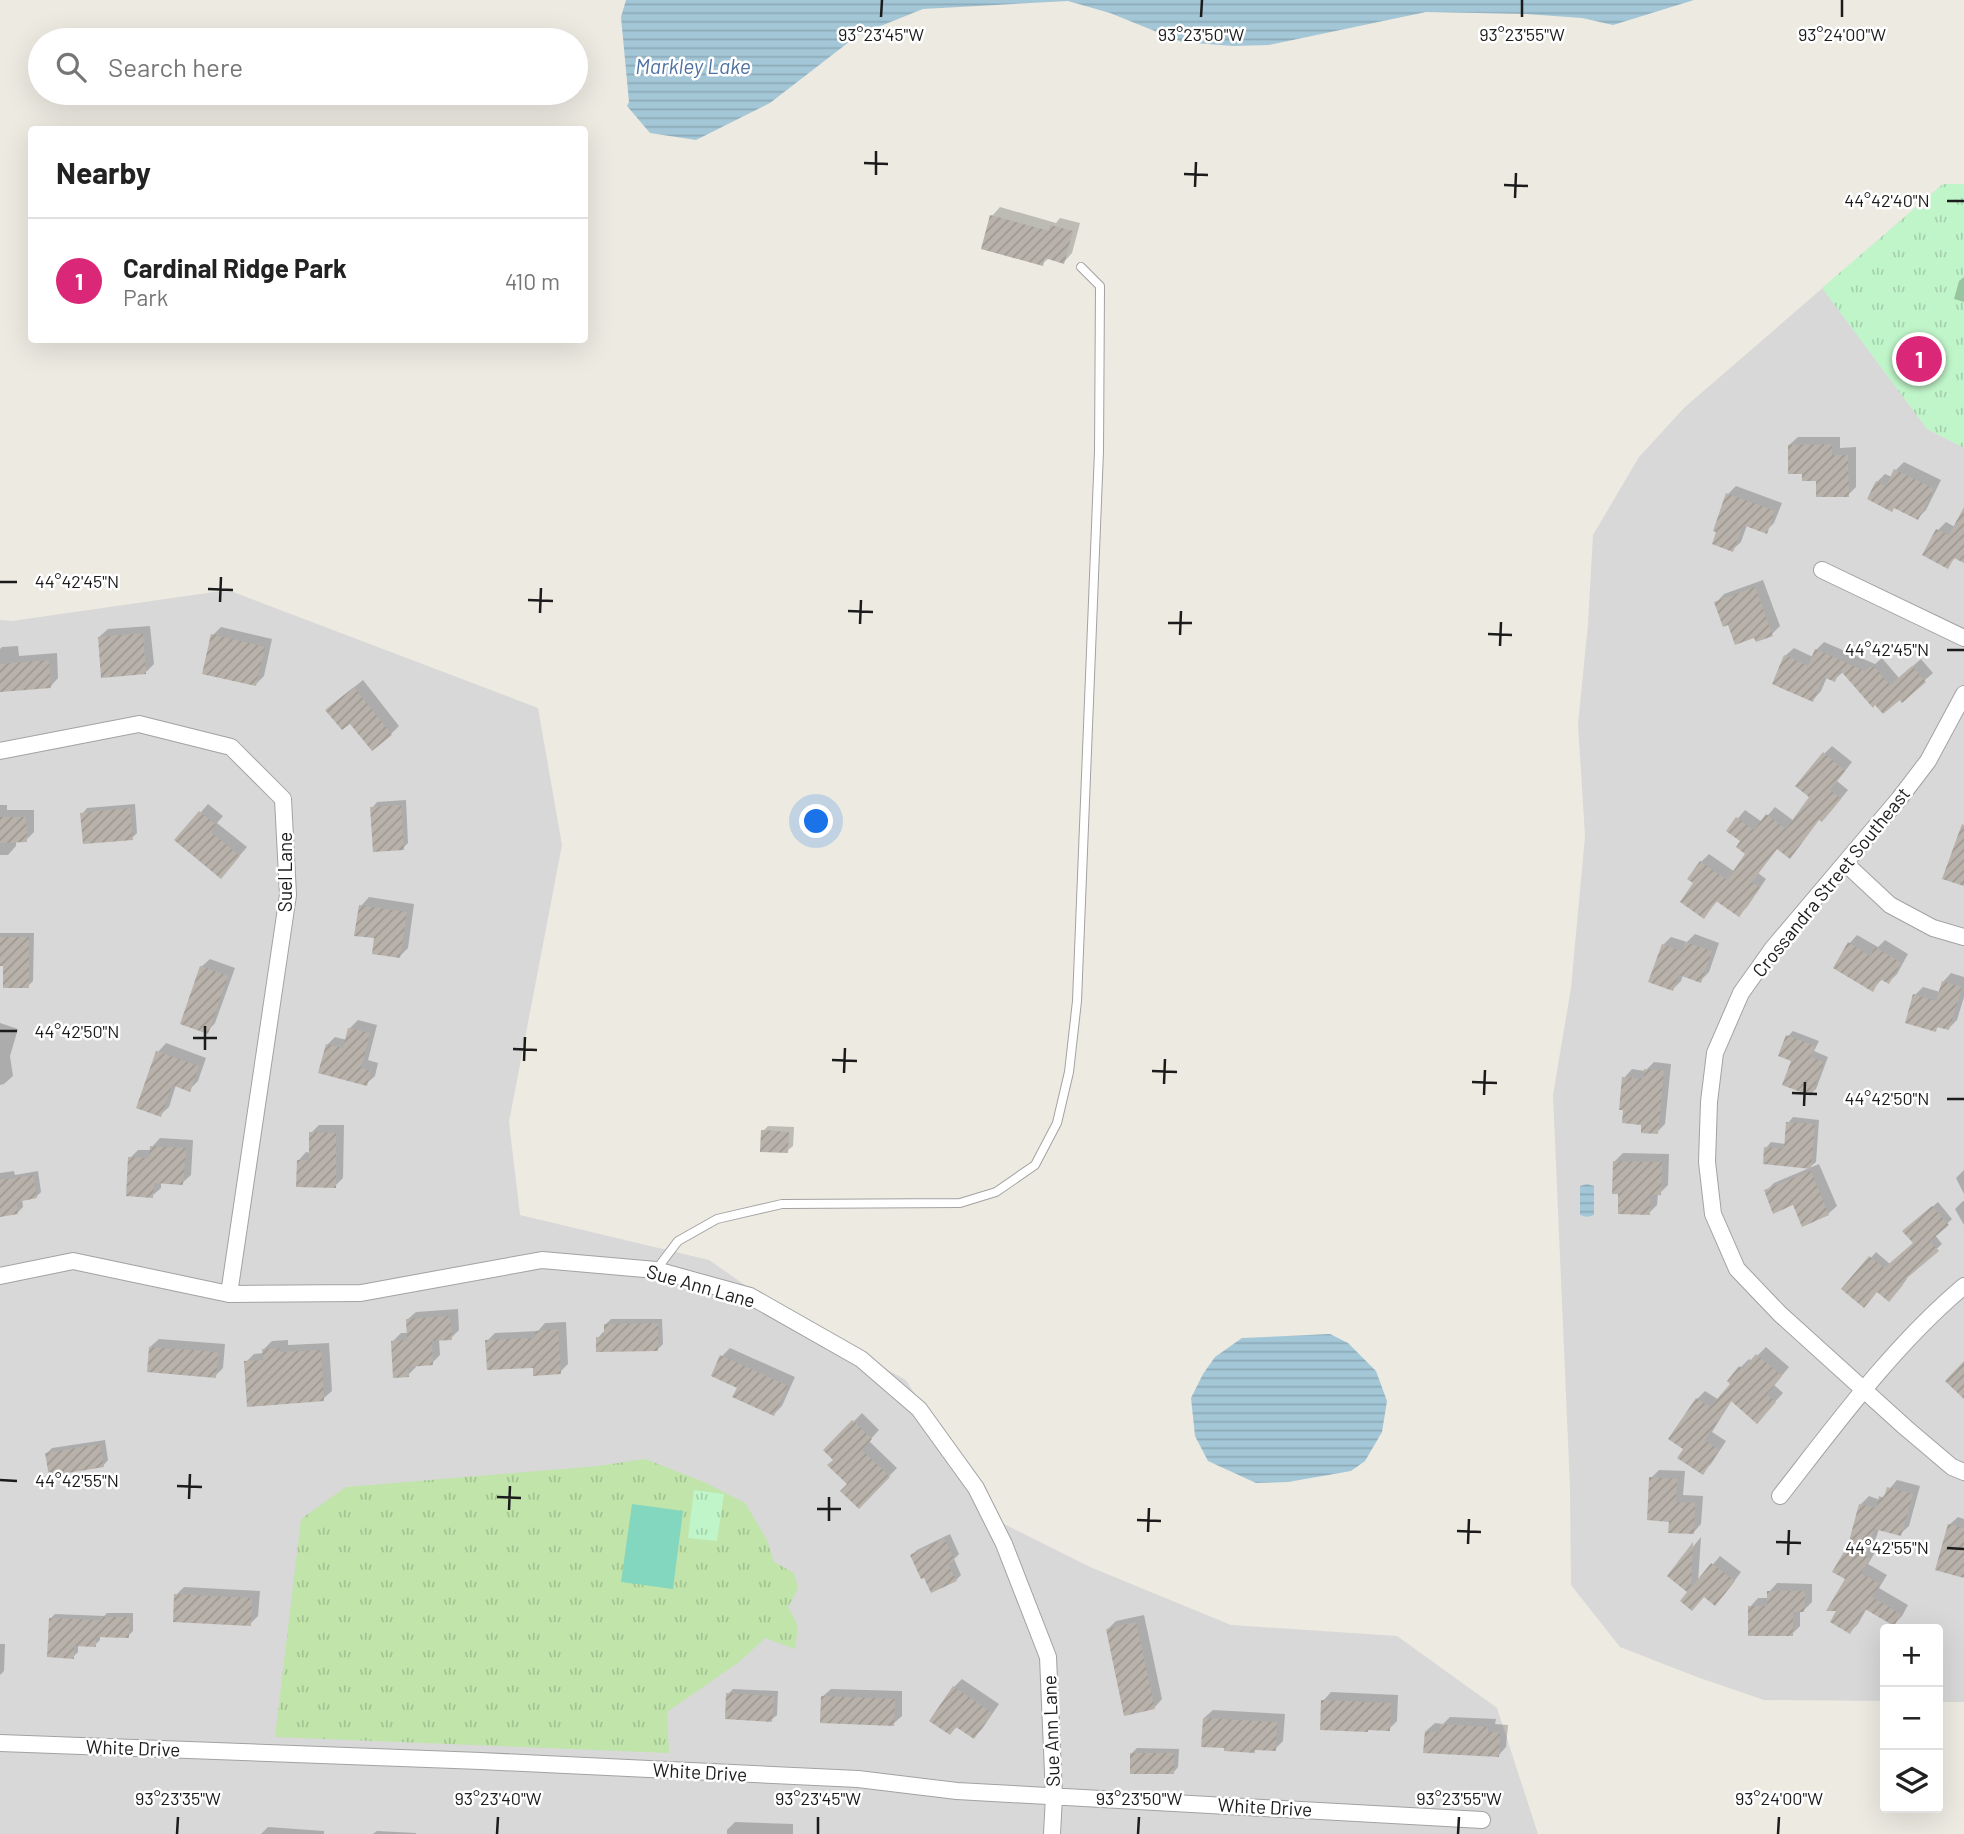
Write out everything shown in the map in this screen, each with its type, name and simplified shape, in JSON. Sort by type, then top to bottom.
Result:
[{"type":"street","points":[[1822,570],[1964,638]]},
{"type":"street","name":"Crossandra Street Southeast","points":[[1964,694],[1927,761],[1899,799],[1773,948],[1741,993],[1715,1053],[1709,1102],[1707,1162],[1713,1214],[1737,1269],[1780,1314],[1863,1390],[1952,1467],[1964,1472]]},
{"type":"street","name":"Suel Lane","points":[[0,751],[139,724],[231,747],[283,799],[288,895],[229,1294]]},
{"type":"street","points":[[1845,863],[1890,905],[1933,928],[1964,937]]},
{"type":"street","name":"Sue Ann Lane","points":[[0,1276],[73,1261],[229,1294],[361,1293],[542,1260],[656,1270],[750,1296],[861,1359],[919,1409],[976,1488],[1004,1544],[1048,1657],[1054,1796],[1052,1834]]},
{"type":"street","points":[[1780,1496],[1863,1390],[1940,1307],[1964,1286]]},
{"type":"street","name":"White Drive","points":[[0,1743],[844,1778],[957,1791],[1482,1820]]},
{"type":"lane","points":[[656,1270],[678,1241],[717,1219],[782,1204],[960,1203],[996,1192],[1035,1165],[1057,1123],[1069,1072],[1077,1001],[1098,465],[1100,286],[1081,267]]},
{"type":"shaded area","points":[[1943,184],[1964,184],[1964,1702],[1943,1702],[1943,1624],[1880,1624],[1880,1701],[1764,1700],[1620,1647],[1571,1585],[1570,1488],[1553,1095],[1571,988],[1585,836],[1578,724],[1593,535],[1639,457],[1685,407]]},
{"type":"shaded area","points":[[228,590],[538,708],[562,845],[509,1122],[520,1215],[709,1260],[791,1317],[906,1380],[994,1519],[1090,1567],[1231,1625],[1397,1636],[1497,1708],[1538,1834],[0,1834],[0,620],[12,621]]},
{"type":"green space","points":[[1943,184],[1964,184],[1964,448],[1927,429],[1822,288]]},
{"type":"green space","points":[[645,1459],[704,1482],[745,1503],[767,1540],[774,1562],[794,1573],[798,1588],[788,1607],[798,1626],[795,1649],[765,1638],[739,1662],[667,1712],[669,1753],[275,1737],[301,1519],[346,1487],[598,1466]]},
{"type":"green space","points":[[694,1490],[724,1494],[717,1541],[688,1538]]},
{"type":"green space","points":[[632,1504],[683,1511],[673,1589],[621,1582]]},
{"type":"water","name":"Markley Lake","points":[[626,0],[1694,0],[1613,25],[1582,18],[1526,14],[1426,12],[1269,45],[1233,46],[1182,42],[1110,13],[1068,1],[923,9],[858,35],[770,103],[696,140],[650,133],[627,106],[629,102],[621,17]]},
{"type":"water","points":[[1580,1186],[1594,1186],[1594,1215],[1587,1217],[1580,1215]]},
{"type":"water","points":[[1330,1334],[1348,1343],[1376,1371],[1387,1401],[1382,1432],[1365,1461],[1351,1471],[1288,1482],[1256,1483],[1208,1461],[1195,1436],[1191,1398],[1215,1357],[1242,1338]]},
{"type":"building","points":[[990,215],[1049,231],[1050,225],[1073,231],[1064,264],[1045,258],[1043,266],[981,249]]},
{"type":"building","points":[[1832,444],[1832,455],[1848,455],[1849,497],[1816,497],[1816,481],[1802,481],[1802,474],[1788,474],[1788,445]]},
{"type":"building","points":[[1894,469],[1934,489],[1918,520],[1894,508],[1892,512],[1867,499],[1876,481],[1886,486]]},
{"type":"building","points":[[1726,493],[1775,511],[1767,534],[1743,525],[1733,552],[1712,544],[1716,532],[1713,531]]},
{"type":"building","points":[[1964,507],[1964,563],[1954,558],[1948,569],[1922,555],[1936,529],[1949,535]]},
{"type":"building","points":[[1755,587],[1773,636],[1756,642],[1754,638],[1735,645],[1728,625],[1723,627],[1714,602]]},
{"type":"building","points":[[143,633],[146,674],[101,678],[98,637]]},
{"type":"building","points":[[211,634],[265,647],[256,686],[202,674]]},
{"type":"building","points":[[1815,649],[1865,671],[1873,665],[1890,685],[1912,666],[1926,682],[1902,703],[1900,700],[1883,714],[1875,705],[1873,708],[1840,670],[1835,682],[1823,677],[1813,702],[1772,684],[1784,655],[1808,666]]},
{"type":"building","points":[[49,660],[51,688],[0,692],[0,664]]},
{"type":"building","points":[[354,687],[392,735],[372,751],[350,724],[342,730],[325,710]]},
{"type":"building","points":[[1823,752],[1845,771],[1830,790],[1841,799],[1822,822],[1819,820],[1790,859],[1777,849],[1752,882],[1760,888],[1739,917],[1716,901],[1704,919],[1680,902],[1693,883],[1687,879],[1700,861],[1727,880],[1745,854],[1736,847],[1740,841],[1726,831],[1736,817],[1754,830],[1766,814],[1786,829],[1809,797],[1795,786]]},
{"type":"building","points":[[401,805],[404,850],[373,852],[370,807]]},
{"type":"building","points":[[130,808],[133,840],[83,844],[80,813]]},
{"type":"building","points":[[199,811],[216,825],[211,832],[240,856],[221,879],[174,840]]},
{"type":"building","points":[[0,817],[26,817],[27,842],[0,843]]},
{"type":"building","points":[[1962,824],[1964,825],[1964,886],[1942,879]]},
{"type":"building","points":[[359,905],[407,912],[400,958],[372,954],[374,938],[354,936]]},
{"type":"building","points":[[0,937],[29,937],[29,988],[3,988]]},
{"type":"building","points":[[1685,942],[1712,951],[1701,983],[1679,975],[1673,991],[1648,982],[1662,944],[1682,951]]},
{"type":"building","points":[[1848,942],[1870,956],[1875,947],[1901,963],[1889,984],[1880,979],[1873,992],[1833,968]]},
{"type":"building","points":[[200,966],[228,976],[208,1034],[180,1024]]},
{"type":"building","points":[[1942,981],[1962,987],[1949,1030],[1937,1027],[1936,1032],[1905,1023],[1913,994],[1936,1001]]},
{"type":"building","points":[[348,1028],[370,1033],[361,1068],[371,1071],[367,1086],[318,1073],[326,1044],[343,1048]]},
{"type":"building","points":[[1786,1035],[1815,1046],[1810,1057],[1824,1062],[1811,1096],[1782,1085],[1791,1061],[1778,1056]]},
{"type":"building","points":[[156,1051],[199,1066],[190,1092],[172,1085],[161,1117],[136,1108]]},
{"type":"building","points":[[1644,1069],[1664,1071],[1658,1134],[1641,1133],[1641,1125],[1622,1123],[1623,1110],[1619,1110],[1622,1077],[1644,1079]]},
{"type":"building","points":[[1786,1122],[1815,1124],[1811,1169],[1763,1164],[1764,1147],[1784,1149]]},
{"type":"building","points":[[761,1130],[789,1132],[788,1153],[760,1152]]},
{"type":"building","points":[[309,1132],[336,1133],[336,1188],[296,1187],[297,1160],[309,1160]]},
{"type":"building","points":[[150,1146],[186,1148],[183,1185],[154,1183],[153,1198],[126,1196],[128,1157],[149,1158]]},
{"type":"building","points":[[1613,1161],[1662,1162],[1661,1195],[1650,1195],[1650,1215],[1618,1214],[1618,1194],[1612,1194]]},
{"type":"building","points":[[1811,1171],[1829,1215],[1802,1227],[1793,1205],[1773,1214],[1764,1190]]},
{"type":"building","points":[[33,1175],[37,1198],[17,1202],[18,1214],[0,1217],[0,1180]]},
{"type":"building","points":[[1932,1206],[1949,1225],[1930,1241],[1939,1251],[1901,1283],[1903,1285],[1889,1302],[1877,1292],[1864,1308],[1841,1289],[1869,1256],[1884,1268],[1913,1243],[1902,1231]]},
{"type":"building","points":[[450,1316],[452,1340],[432,1341],[433,1365],[408,1367],[409,1377],[393,1378],[391,1341],[407,1340],[406,1319]]},
{"type":"building","points":[[658,1323],[658,1351],[596,1352],[596,1337],[604,1337],[604,1324]]},
{"type":"building","points":[[558,1329],[561,1374],[533,1376],[533,1368],[487,1370],[485,1340],[535,1338],[535,1331]]},
{"type":"building","points":[[149,1347],[218,1352],[216,1378],[147,1372]]},
{"type":"building","points":[[280,1348],[280,1352],[321,1350],[324,1401],[247,1407],[244,1361],[263,1360],[262,1349]]},
{"type":"building","points":[[1756,1354],[1782,1376],[1767,1394],[1776,1402],[1757,1424],[1731,1401],[1705,1440],[1719,1450],[1703,1475],[1677,1458],[1683,1449],[1668,1439],[1696,1398],[1710,1407],[1730,1384],[1727,1381],[1739,1366],[1743,1369]]},
{"type":"building","points":[[720,1355],[788,1386],[774,1416],[732,1397],[737,1388],[711,1376]]},
{"type":"building","points":[[1964,1361],[1964,1399],[1945,1381]]},
{"type":"building","points":[[852,1420],[872,1439],[862,1450],[890,1477],[859,1509],[840,1491],[847,1484],[827,1465],[833,1460],[823,1450]]},
{"type":"building","points":[[100,1444],[104,1467],[49,1476],[45,1453]]},
{"type":"building","points":[[1649,1477],[1677,1479],[1676,1502],[1695,1503],[1694,1534],[1668,1533],[1669,1522],[1647,1520]]},
{"type":"building","points":[[1887,1487],[1913,1494],[1901,1536],[1874,1529],[1866,1556],[1870,1558],[1861,1573],[1880,1584],[1872,1597],[1901,1614],[1895,1624],[1891,1624],[1865,1609],[1850,1634],[1830,1622],[1836,1611],[1826,1611],[1845,1579],[1832,1572],[1848,1545],[1859,1504],[1876,1508],[1879,1496],[1884,1498]]},
{"type":"building","points":[[1948,1524],[1964,1528],[1964,1578],[1935,1570]]},
{"type":"building","points":[[944,1538],[955,1561],[948,1564],[957,1581],[931,1593],[910,1555]]},
{"type":"building","points":[[1693,1542],[1691,1588],[1711,1563],[1735,1581],[1715,1606],[1704,1597],[1692,1611],[1680,1601],[1687,1592],[1667,1576]]},
{"type":"building","points":[[1767,1591],[1805,1591],[1804,1612],[1793,1612],[1793,1636],[1748,1636],[1748,1606],[1767,1606]]},
{"type":"building","points":[[174,1594],[252,1598],[251,1626],[173,1622]]},
{"type":"building","points":[[100,1617],[129,1617],[129,1638],[96,1637],[96,1647],[74,1646],[74,1659],[47,1657],[49,1618],[100,1620]]},
{"type":"building","points":[[1136,1622],[1155,1709],[1124,1716],[1106,1629]]},
{"type":"building","points":[[953,1686],[992,1713],[974,1739],[956,1727],[950,1735],[929,1721]]},
{"type":"building","points":[[726,1693],[774,1696],[772,1722],[725,1719]]},
{"type":"building","points":[[821,1696],[895,1699],[894,1726],[820,1723]]},
{"type":"building","points":[[1321,1700],[1391,1703],[1390,1731],[1320,1730]]},
{"type":"building","points":[[1203,1718],[1277,1722],[1276,1751],[1255,1750],[1255,1753],[1201,1747]]},
{"type":"building","points":[[1440,1724],[1488,1727],[1488,1732],[1500,1732],[1499,1757],[1423,1753],[1425,1731],[1440,1732]]},
{"type":"building","points":[[1130,1753],[1174,1753],[1174,1774],[1130,1774]]},
{"type":"place","name":"Cardinal Ridge Park","points":[[1919,359]]}]
